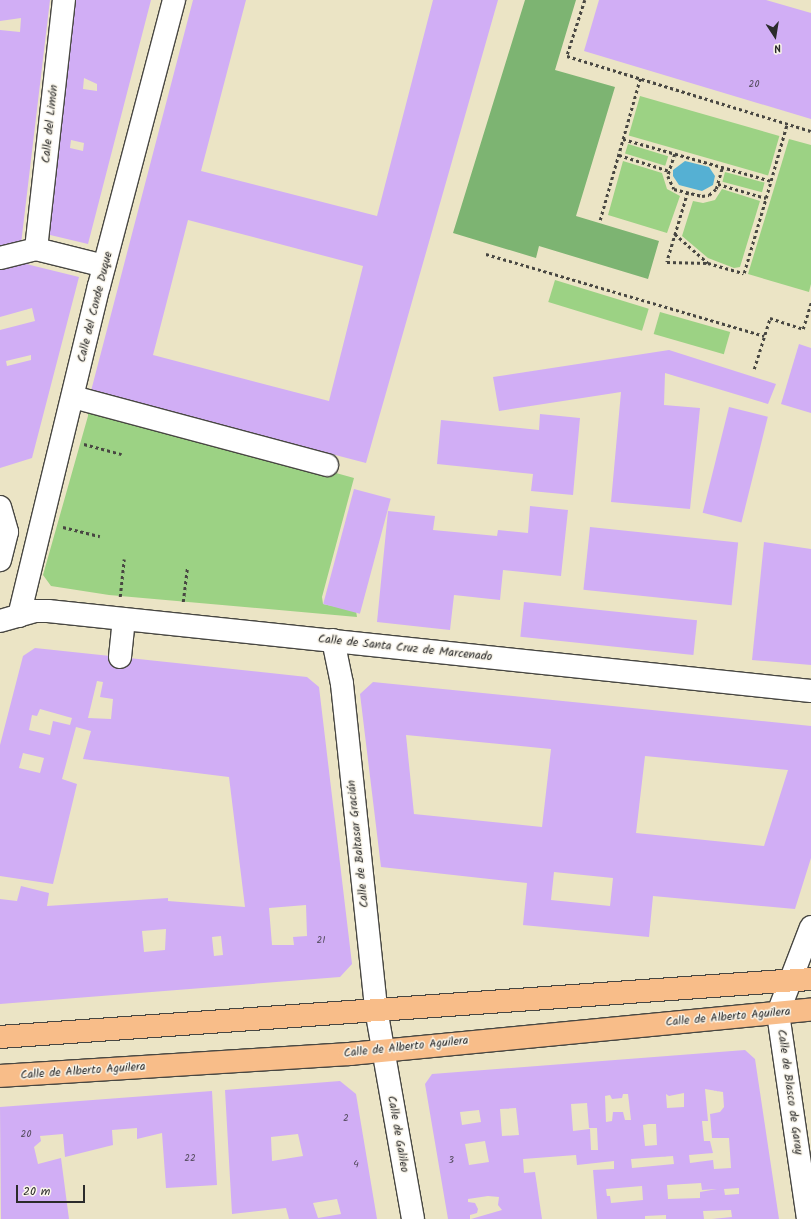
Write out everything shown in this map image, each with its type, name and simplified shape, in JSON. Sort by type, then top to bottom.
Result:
[{"type":"main road","points":[[0,1037],[811,979]]},
{"type":"main road","name":"Calle de Alberto Aguilera","points":[[0,1076],[384,1049],[811,1010]]},
{"type":"street","name":"Calle del Limón","points":[[36,249],[64,0]]},
{"type":"street","name":"Calle del Conde Duque","points":[[9,618],[52,523],[74,397],[104,266],[174,0]]},
{"type":"street","points":[[0,258],[36,249],[104,266]]},
{"type":"street","points":[[74,397],[327,465]]},
{"type":"street","points":[[2,512],[18,523],[52,523]]},
{"type":"street","points":[[0,560],[7,532],[2,512]]},
{"type":"street","name":"Calle de Santa Cruz de Marcenado","points":[[9,618],[34,611],[48,611],[811,691]]},
{"type":"street","points":[[120,657],[124,619]]},
{"type":"street","name":"Calle de Baltasar Gracián","points":[[333,640],[342,684],[376,1009],[384,1049]]},
{"type":"street","points":[[778,1012],[811,928]]},
{"type":"street","name":"Calle de Blasco de Garay","points":[[778,1012],[808,1219]]},
{"type":"street","name":"Calle de Galileo","points":[[384,1049],[413,1219]]},
{"type":"path","points":[[585,0],[567,56],[811,131]]},
{"type":"path","points":[[600,220],[640,79]]},
{"type":"path","points":[[688,192],[667,262],[708,263],[744,273],[787,124]]},
{"type":"path","points":[[623,139],[771,181]]},
{"type":"path","points":[[675,154],[669,171],[669,181],[674,189],[709,195],[718,184],[722,168]]},
{"type":"path","points":[[619,155],[669,171]]},
{"type":"path","points":[[718,184],[766,198]]},
{"type":"path","points":[[675,234],[708,263]]},
{"type":"path","points":[[486,254],[764,336]]},
{"type":"path","points":[[754,368],[770,318],[803,329],[811,302]]},
{"type":"path","points":[[84,444],[122,454]]},
{"type":"path","points":[[52,523],[100,536]]},
{"type":"path","points":[[121,593],[124,559]]},
{"type":"path","points":[[184,600],[187,567]]},
{"type":"green space","points":[[525,0],[576,0],[555,70],[615,87],[576,216],[659,241],[648,279],[539,246],[536,258],[453,233]]},
{"type":"green space","points":[[640,96],[779,136],[768,175],[629,135]]},
{"type":"green space","points":[[789,139],[811,145],[811,284],[809,292],[748,274]]},
{"type":"green space","points":[[628,144],[668,156],[665,166],[625,154]]},
{"type":"green space","points":[[623,161],[662,173],[667,189],[680,196],[667,233],[608,215]]},
{"type":"green space","points":[[725,172],[765,183],[762,192],[722,182]]},
{"type":"green space","points":[[722,189],[760,201],[740,267],[734,268],[708,258],[682,236],[693,201],[703,203],[715,200]]},
{"type":"green space","points":[[555,280],[649,309],[642,331],[548,302]]},
{"type":"green space","points":[[660,312],[730,332],[724,354],[654,334]]},
{"type":"green space","points":[[88,404],[354,478],[322,597],[323,604],[356,611],[357,617],[109,595],[51,586],[43,575],[88,416]]},
{"type":"water","points":[[685,161],[709,167],[715,176],[713,185],[702,191],[679,185],[673,176],[673,170]]},
{"type":"building","points":[[0,0],[50,0],[21,244],[0,250],[0,30],[20,32],[21,18],[0,21]]},
{"type":"building","points":[[74,0],[151,0],[88,244],[46,234]],"holes":[[[84,78],[97,84],[97,91],[83,89]],[[71,140],[84,143],[83,151],[70,148]]]},
{"type":"building","points":[[193,0],[246,0],[201,171],[377,216],[433,0],[498,0],[366,463],[91,391]],"holes":[[[188,220],[363,266],[329,401],[153,355]]]},
{"type":"building","points":[[599,0],[766,0],[811,13],[811,119],[584,51]]},
{"type":"building","points":[[22,263],[79,277],[32,458],[0,468],[0,330],[35,321],[32,308],[0,317],[0,269]],"holes":[[[31,355],[31,360],[7,366],[6,361]]]},
{"type":"building","points":[[799,344],[811,348],[811,413],[781,404]]},
{"type":"building","points":[[669,350],[776,384],[768,404],[665,373],[664,405],[700,408],[690,509],[611,502],[621,392],[499,411],[493,377]]},
{"type":"building","points":[[729,407],[768,417],[741,522],[703,513]]},
{"type":"building","points":[[540,414],[580,418],[573,495],[531,491],[533,474],[437,464],[441,420],[539,430]]},
{"type":"building","points":[[354,489],[391,499],[360,614],[323,604]]},
{"type":"building","points":[[530,506],[568,510],[561,576],[503,570],[500,600],[454,595],[450,630],[377,622],[388,511],[435,516],[433,530],[497,536],[498,530],[528,533]]},
{"type":"building","points":[[590,527],[738,543],[732,605],[583,590]]},
{"type":"building","points":[[764,542],[811,549],[811,665],[752,660]]},
{"type":"building","points":[[524,602],[697,620],[693,655],[520,637]]},
{"type":"building","points":[[35,648],[307,677],[319,687],[352,964],[340,977],[0,1004],[0,899],[17,901],[21,886],[49,893],[47,906],[168,898],[168,901],[245,907],[229,777],[83,759],[91,731],[76,727],[62,779],[77,784],[53,884],[0,876],[0,745],[23,656]],"holes":[[[97,681],[103,682],[100,697],[113,699],[111,719],[88,718]],[[40,709],[72,718],[70,725],[53,721],[50,735],[29,730],[32,715],[37,716]],[[23,753],[44,758],[40,773],[19,768]],[[306,905],[307,936],[293,937],[294,945],[272,945],[269,908]],[[166,929],[165,950],[144,952],[142,931]],[[221,936],[223,955],[214,956],[212,937]]]},
{"type":"building","points":[[373,682],[811,726],[811,858],[795,909],[653,896],[649,937],[523,925],[527,883],[381,867],[360,694]],"holes":[[[406,735],[551,749],[542,827],[414,814]],[[645,756],[788,770],[764,846],[636,833]],[[554,872],[613,878],[610,906],[551,900]]]},
{"type":"building","points":[[745,1050],[755,1059],[779,1219],[712,1219],[732,1217],[731,1210],[703,1211],[704,1219],[666,1219],[666,1215],[645,1216],[645,1219],[597,1219],[593,1170],[614,1169],[614,1161],[577,1165],[576,1155],[523,1159],[524,1173],[535,1172],[542,1219],[471,1219],[502,1210],[498,1205],[499,1197],[488,1196],[468,1199],[468,1202],[475,1203],[478,1209],[477,1213],[470,1215],[470,1219],[448,1219],[425,1084],[432,1074]],"holes":[[[705,1089],[723,1092],[724,1107],[720,1112],[710,1114],[712,1138],[729,1138],[731,1168],[714,1169],[713,1160],[690,1163],[689,1155],[713,1153],[710,1141],[704,1141],[702,1121],[708,1121]],[[684,1093],[684,1107],[667,1108],[666,1094],[669,1096]],[[623,1094],[628,1094],[631,1120],[625,1120],[623,1112],[613,1112],[612,1121],[606,1122],[605,1096],[610,1095],[612,1099],[622,1098]],[[587,1103],[589,1128],[597,1128],[598,1150],[591,1150],[590,1129],[573,1131],[571,1104]],[[516,1108],[519,1135],[502,1136],[500,1109]],[[479,1110],[481,1122],[462,1125],[460,1112]],[[656,1124],[657,1145],[645,1146],[643,1125]],[[485,1141],[489,1162],[469,1165],[465,1144]],[[673,1156],[674,1164],[632,1168],[631,1159]],[[701,1183],[702,1190],[717,1189],[700,1192],[700,1198],[668,1199],[667,1185]],[[642,1186],[643,1200],[611,1203],[610,1196],[607,1196],[606,1189]],[[739,1188],[739,1194],[725,1195],[724,1189]]]},
{"type":"building","points":[[340,1081],[356,1094],[377,1219],[289,1219],[286,1208],[232,1214],[225,1090]],"holes":[[[298,1134],[303,1156],[272,1161],[271,1137]],[[337,1199],[341,1214],[318,1218],[313,1203]]]},
{"type":"building","points":[[212,1091],[217,1185],[166,1188],[162,1133],[137,1139],[137,1128],[112,1130],[113,1145],[65,1157],[63,1134],[40,1136],[41,1141],[34,1147],[38,1164],[61,1158],[69,1219],[1,1219],[0,1107]]}]
